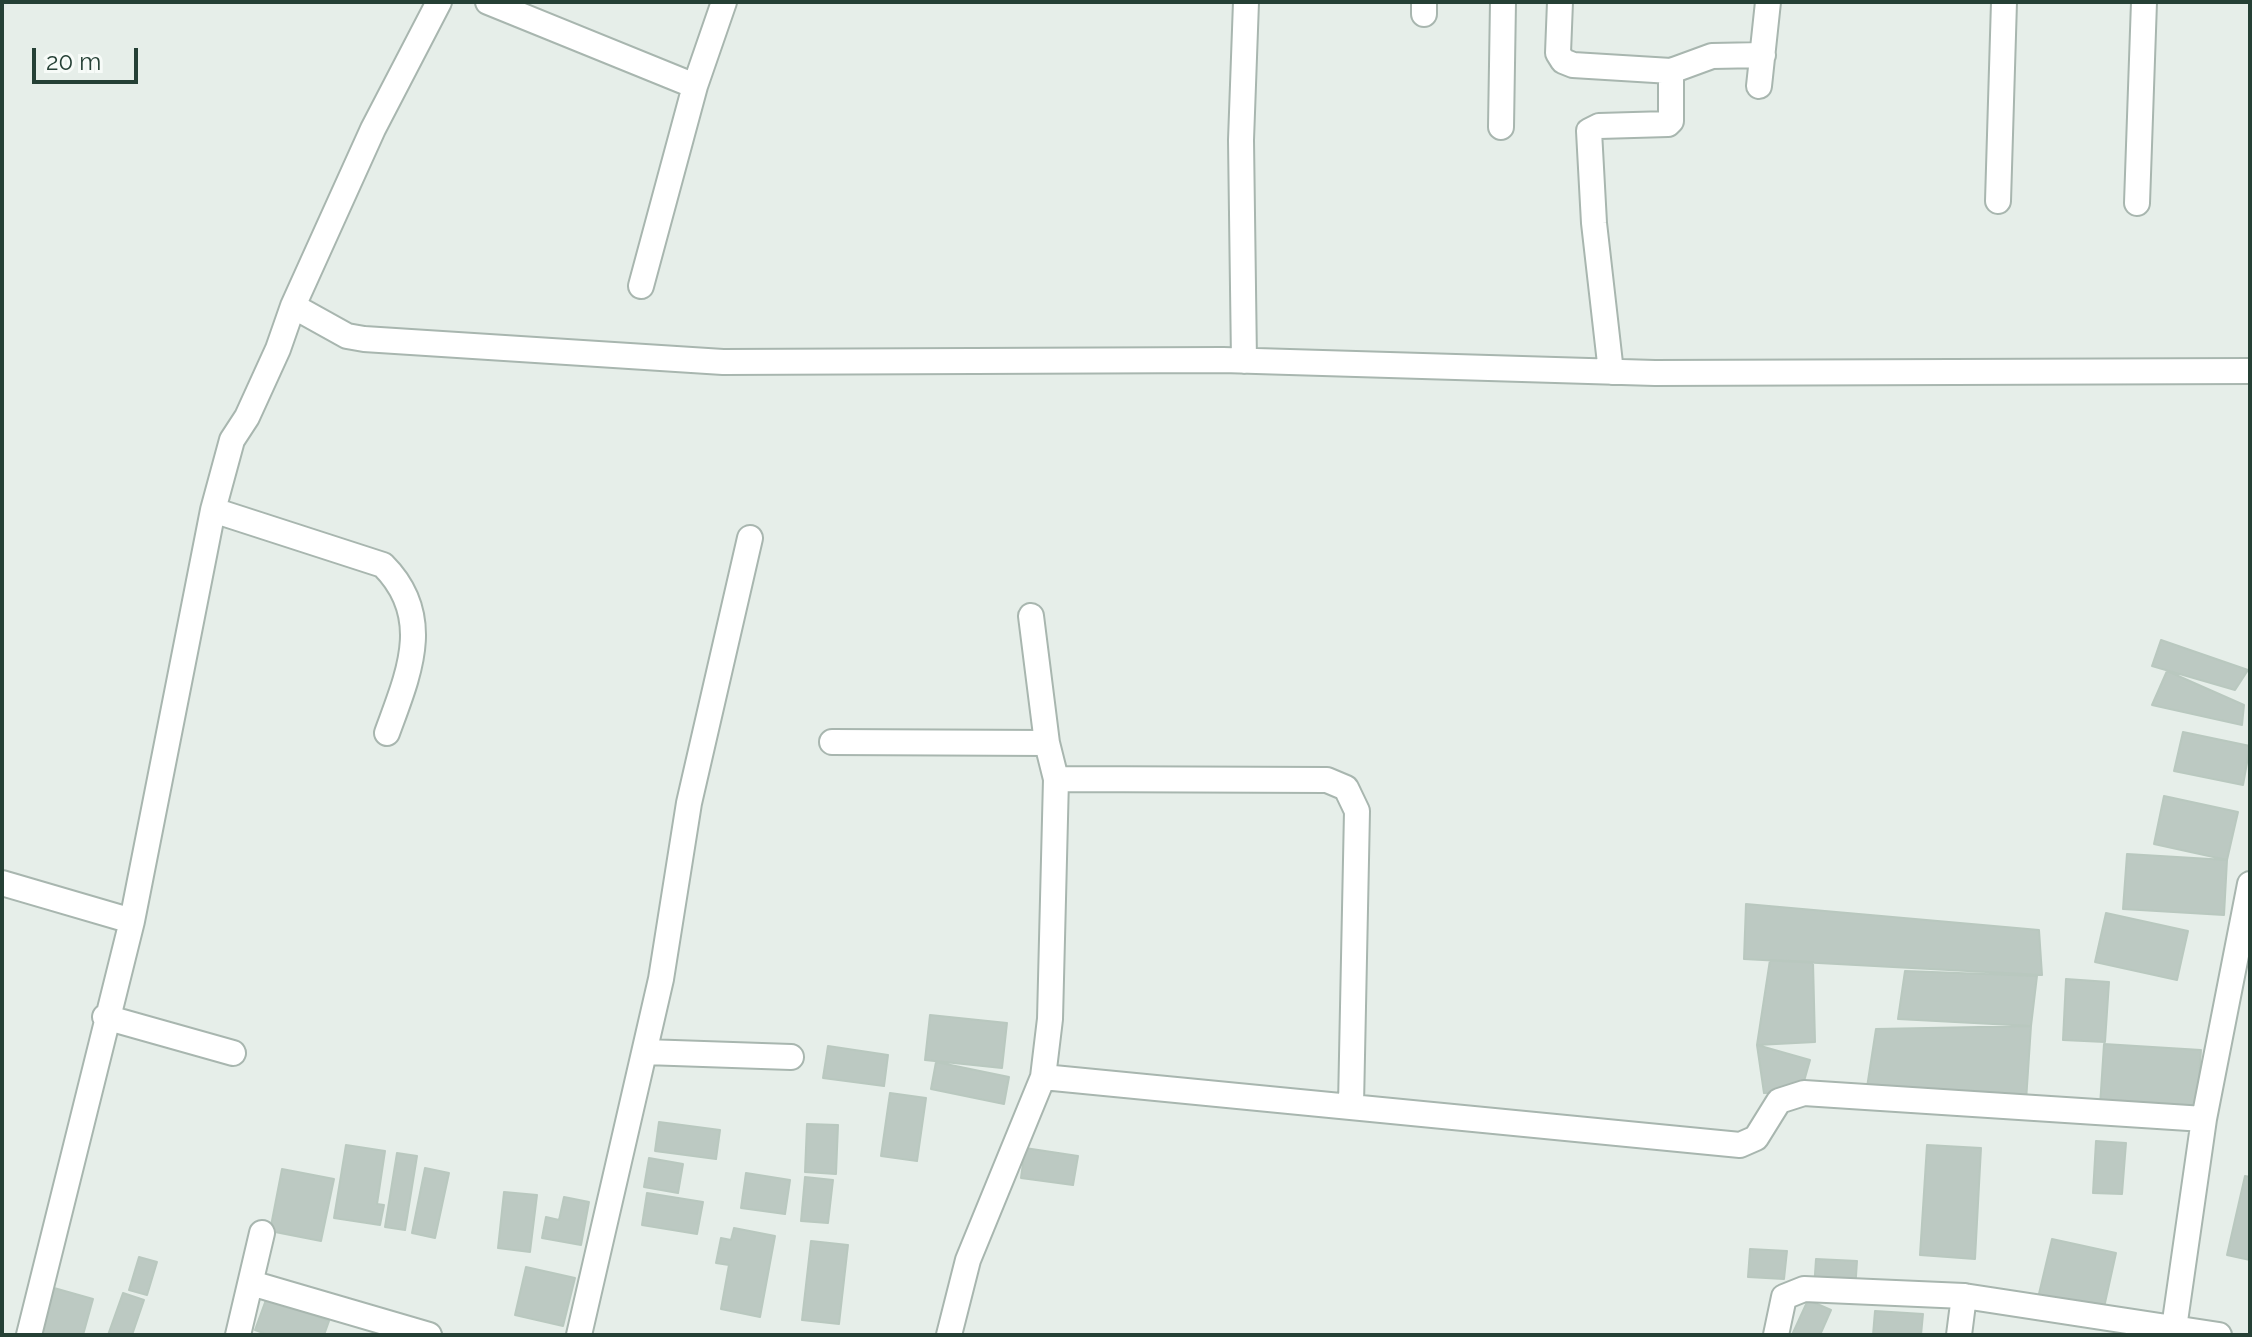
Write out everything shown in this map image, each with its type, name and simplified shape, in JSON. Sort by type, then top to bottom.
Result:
[{"type":"street","points":[[29,1335],[105,1017],[132,921],[213,510],[232,440],[247,417],[278,349],[293,306],[373,129],[439,2]]},
{"type":"street","points":[[488,2],[695,86]]},
{"type":"street","points":[[641,286],[695,86],[724,2]]},
{"type":"street","points":[[1244,361],[1241,140],[1246,2]]},
{"type":"street","points":[[1501,127],[1503,2]]},
{"type":"street","points":[[1560,2],[1558,53],[1563,61],[1633,70],[1671,71],[1712,56],[1763,55]]},
{"type":"street","points":[[1759,86],[1768,2]]},
{"type":"street","points":[[1998,201],[2004,2]]},
{"type":"street","points":[[2137,203],[2144,2]]},
{"type":"street","points":[[1611,372],[1594,223],[1589,131],[1599,126],[1668,124],[1671,121],[1671,71]]},
{"type":"street","points":[[293,306],[347,336],[364,339],[723,362],[1244,361],[1611,372],[2250,371]]},
{"type":"street","points":[[213,510],[383,565],[400,583],[413,634],[413,663],[387,733]]},
{"type":"street","points":[[579,1335],[661,979],[689,803],[750,538]]},
{"type":"street","points":[[949,1335],[968,1260],[1043,1077],[1050,1019],[1056,779],[1047,743],[1031,616]]},
{"type":"street","points":[[832,742],[1047,743]]},
{"type":"street","points":[[1056,779],[1327,780],[1346,788],[1357,811],[1351,1105]]},
{"type":"street","points":[[2,883],[132,921]]},
{"type":"street","points":[[2173,1332],[2204,1119],[2246,921],[2250,884]]},
{"type":"street","points":[[105,1017],[233,1053]]},
{"type":"street","points":[[645,1052],[791,1057]]},
{"type":"street","points":[[1043,1077],[1740,1145],[1756,1138],[1779,1101],[1804,1093],[2204,1119]]},
{"type":"street","points":[[238,1335],[262,1233]]},
{"type":"street","points":[[251,1283],[429,1335]]},
{"type":"street","points":[[1776,1335],[1784,1297],[1793,1291],[1964,1296],[2173,1332],[2219,1335]]},
{"type":"street","points":[[1959,1335],[1964,1296]]},
{"type":"building","points":[[2161,640],[2248,670],[2235,690],[2152,666]]},
{"type":"building","points":[[2167,671],[2244,705],[2242,725],[2152,705]]},
{"type":"building","points":[[2183,732],[2250,746],[2243,785],[2174,771]]},
{"type":"building","points":[[2164,796],[2238,812],[2227,860],[2154,844]]},
{"type":"building","points":[[2127,854],[2227,860],[2224,915],[2123,909]]},
{"type":"building","points":[[1746,904],[2039,930],[2042,975],[1744,959]]},
{"type":"building","points":[[2106,913],[2188,931],[2177,980],[2095,962]]},
{"type":"building","points":[[1770,960],[1813,962],[1815,1042],[1757,1045]]},
{"type":"building","points":[[1905,971],[2037,976],[2031,1026],[1898,1019]]},
{"type":"building","points":[[2066,979],[2109,982],[2105,1042],[2063,1040]]},
{"type":"building","points":[[930,1015],[1007,1023],[1002,1068],[925,1060]]},
{"type":"building","points":[[2031,1026],[2026,1101],[1866,1094],[1876,1029]]},
{"type":"building","points":[[2104,1044],[2201,1050],[2197,1111],[2100,1106]]},
{"type":"building","points":[[1757,1045],[1810,1060],[1801,1092],[1764,1093]]},
{"type":"building","points":[[828,1046],[888,1055],[884,1086],[823,1078]]},
{"type":"building","points":[[936,1062],[1009,1077],[1004,1104],[931,1089]]},
{"type":"building","points":[[890,1093],[926,1098],[917,1161],[881,1156]]},
{"type":"building","points":[[659,1122],[720,1130],[716,1159],[655,1151]]},
{"type":"building","points":[[807,1124],[838,1125],[836,1174],[805,1172]]},
{"type":"building","points":[[2096,1141],[2126,1143],[2122,1194],[2093,1193]]},
{"type":"building","points":[[346,1145],[385,1151],[377,1204],[384,1205],[380,1225],[334,1218]]},
{"type":"building","points":[[1927,1145],[1981,1148],[1975,1259],[1920,1255]]},
{"type":"building","points":[[1025,1148],[1078,1156],[1073,1185],[1021,1178]]},
{"type":"building","points":[[397,1153],[417,1156],[405,1230],[385,1227]]},
{"type":"building","points":[[649,1158],[683,1164],[678,1193],[644,1187]]},
{"type":"building","points":[[425,1168],[449,1173],[435,1238],[412,1233]]},
{"type":"building","points":[[282,1169],[334,1179],[321,1241],[270,1231]]},
{"type":"building","points":[[746,1173],[790,1180],[785,1214],[741,1208]]},
{"type":"building","points":[[2245,1176],[2250,1177],[2250,1260],[2227,1255]]},
{"type":"building","points":[[805,1177],[833,1180],[828,1223],[801,1221]]},
{"type":"building","points":[[504,1192],[537,1195],[530,1252],[498,1248]]},
{"type":"building","points":[[647,1193],[703,1202],[697,1234],[642,1225]]},
{"type":"building","points":[[564,1197],[589,1202],[581,1245],[542,1238],[546,1217],[559,1220]]},
{"type":"building","points":[[734,1228],[775,1236],[760,1317],[721,1309],[729,1265],[716,1263],[721,1238],[731,1240]]},
{"type":"building","points":[[2052,1239],[2116,1253],[2103,1312],[2038,1298]]},
{"type":"building","points":[[811,1241],[848,1245],[839,1324],[802,1320]]},
{"type":"building","points":[[1750,1249],[1787,1251],[1784,1279],[1748,1277]]},
{"type":"building","points":[[139,1257],[157,1262],[147,1295],[129,1290]]},
{"type":"building","points":[[1816,1259],[1857,1261],[1855,1291],[1814,1289]]},
{"type":"building","points":[[526,1267],[575,1278],[563,1326],[515,1315]]},
{"type":"building","points":[[54,1288],[93,1299],[83,1335],[40,1335]]},
{"type":"building","points":[[123,1293],[144,1300],[132,1335],[108,1335]]},
{"type":"building","points":[[267,1297],[329,1321],[324,1335],[269,1335],[255,1330]]},
{"type":"building","points":[[1808,1300],[1831,1310],[1820,1335],[1792,1335]]},
{"type":"building","points":[[1875,1311],[1923,1314],[1921,1335],[1873,1335]]}]
